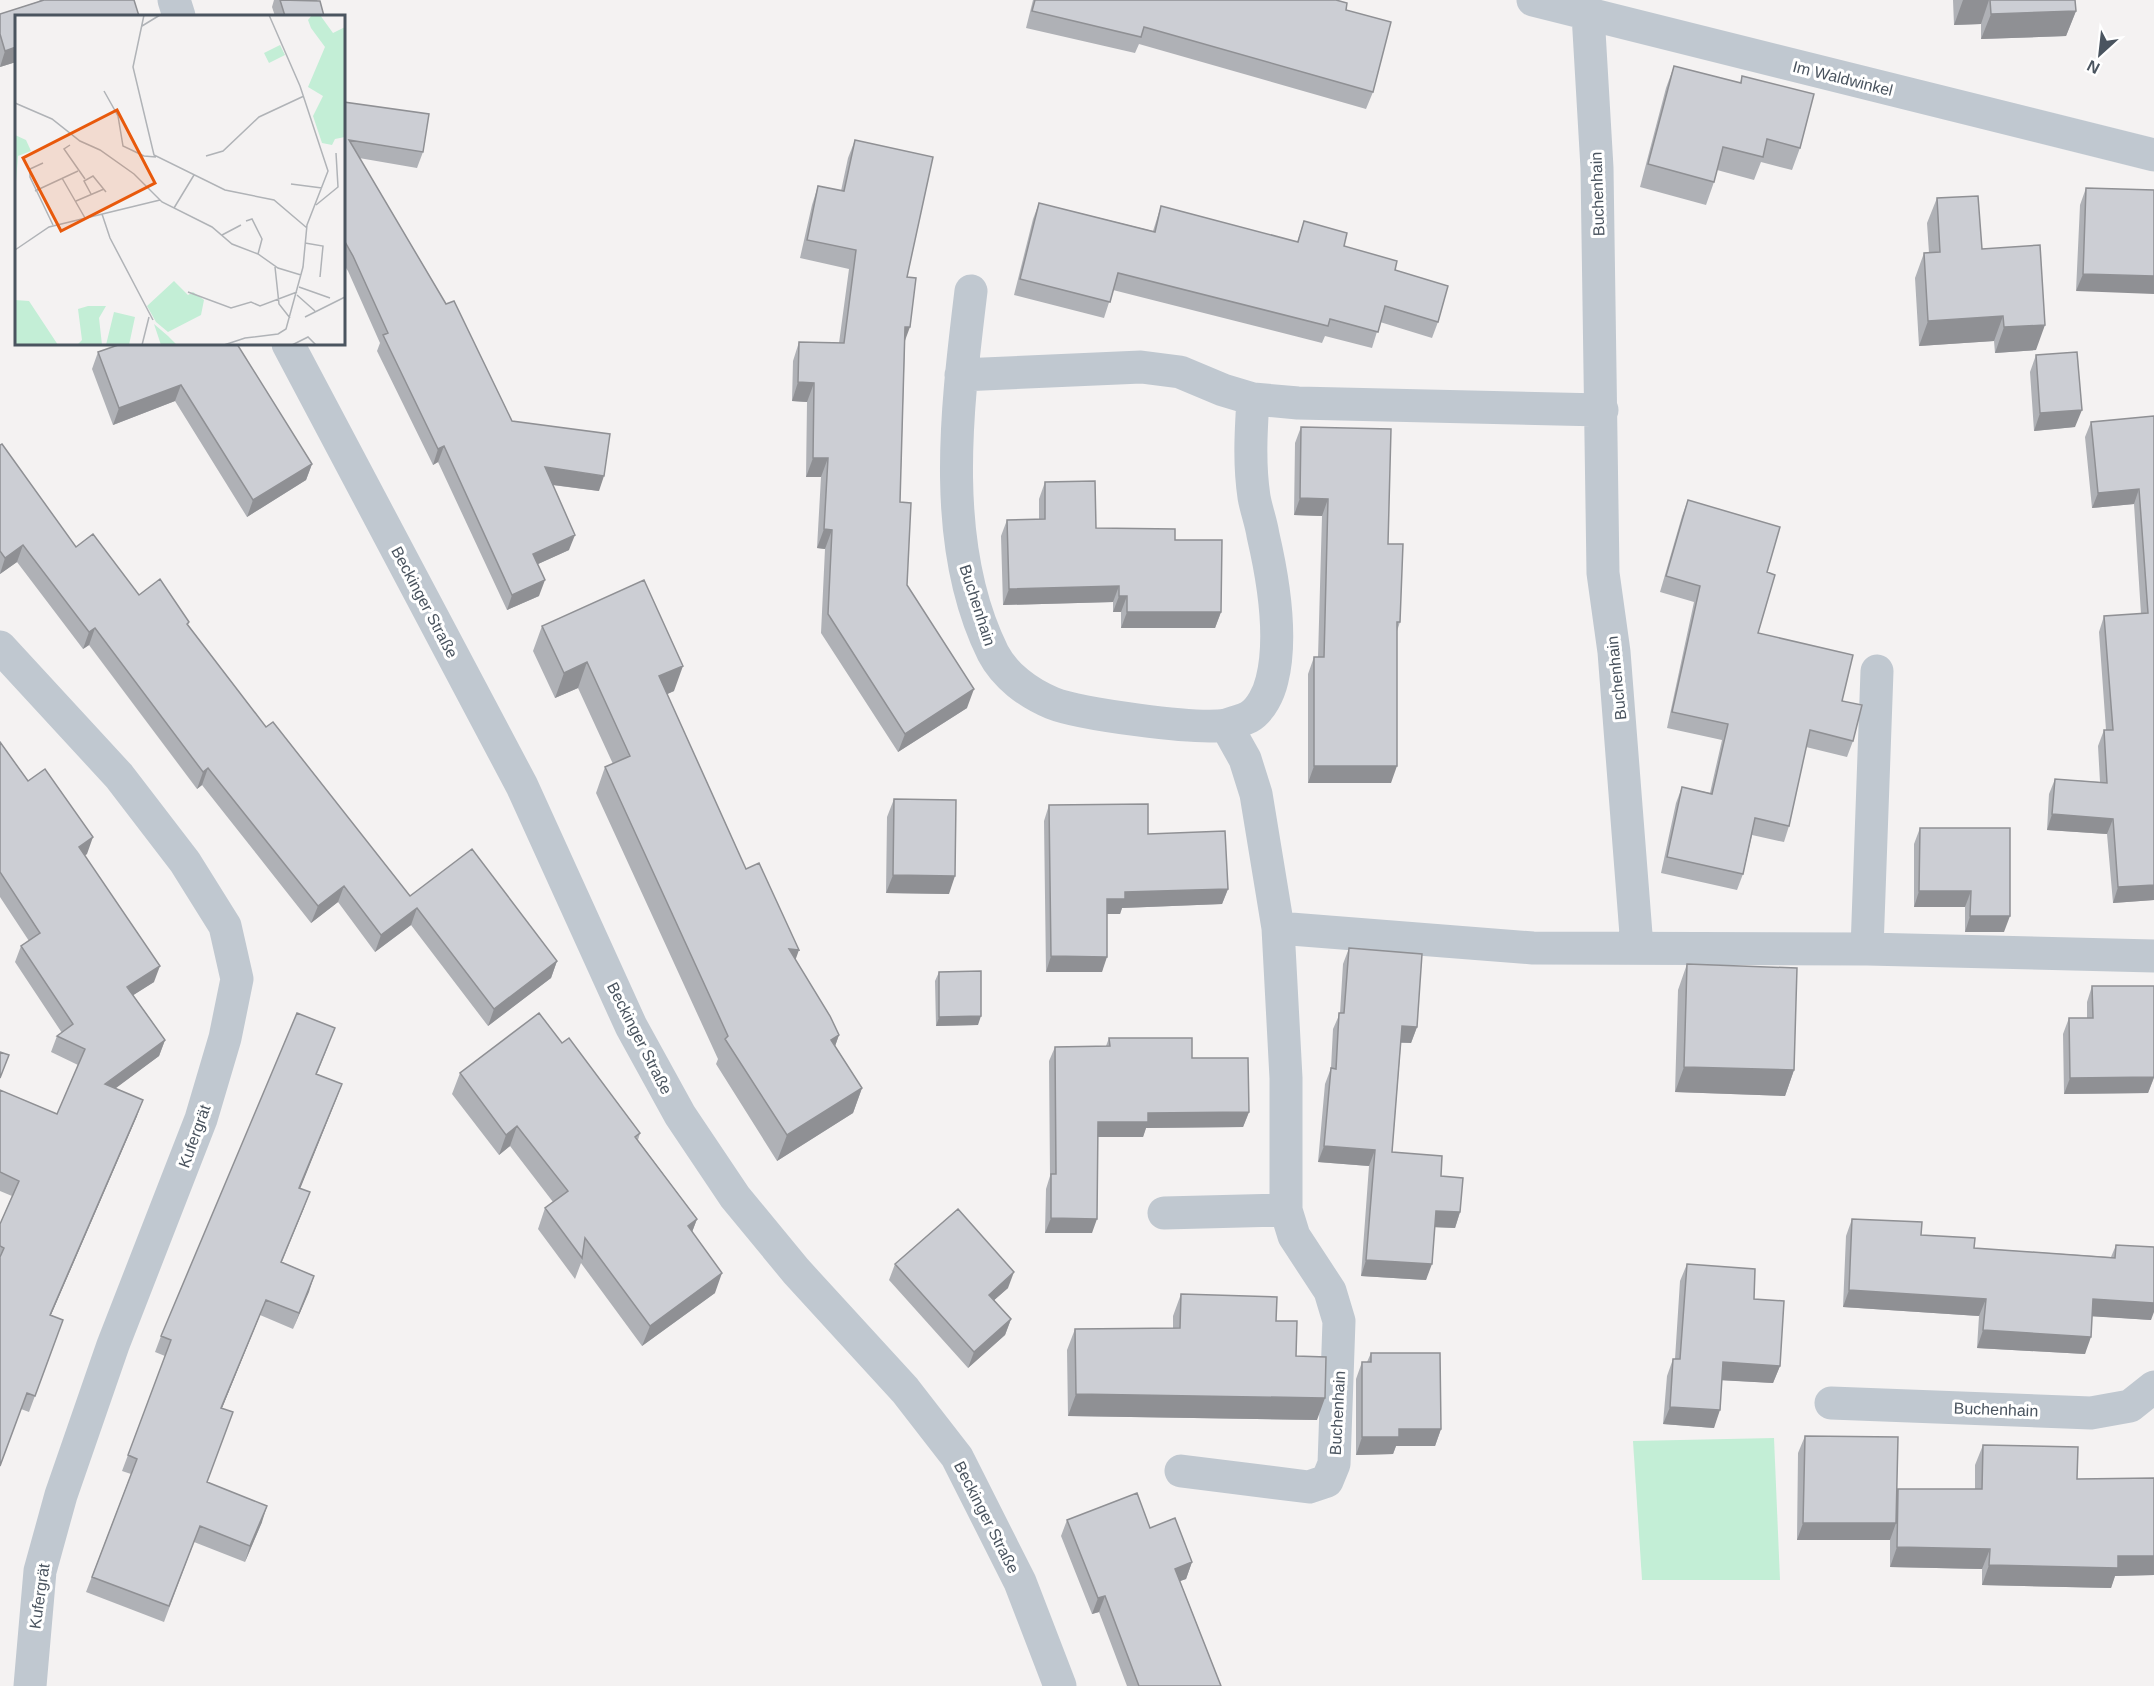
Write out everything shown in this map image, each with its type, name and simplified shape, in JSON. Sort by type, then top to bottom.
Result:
[{"type":"street","points":[[174,0],[179,15]]},
{"type":"street","name":"Im Waldwinkel","points":[[1533,0],[2154,155]]},
{"type":"street","name":"Buchenhain","points":[[1588,14],[1597,168],[1603,573],[1614,652],[1637,947]]},
{"type":"street","name":"Buchenhain","points":[[971,291],[961,375],[957,470],[964,571],[994,655],[1019,685],[1053,703],[1095,714],[1207,725],[1226,724],[1251,716],[1264,702],[1273,680],[1277,619],[1264,536],[1254,497],[1251,439],[1253,399]]},
{"type":"street","name":"Beckinger Straße","points":[[289,345],[522,786],[631,1026],[680,1115],[735,1197],[796,1271],[905,1390],[957,1457],[1020,1582],[1060,1686]]},
{"type":"street","points":[[961,375],[1141,367],[1180,372],[1253,399],[1298,403],[1602,410]]},
{"type":"street","name":"Kufergrät","points":[[0,647],[119,776],[185,862],[225,926],[237,980],[225,1038],[201,1119],[113,1345],[62,1495],[40,1571],[30,1686]]},
{"type":"street","points":[[1867,949],[1877,671]]},
{"type":"street","name":"Buchenhain","points":[[1181,1471],[1309,1487],[1328,1481],[1334,1464],[1339,1321],[1330,1291],[1294,1236],[1286,1210],[1286,1078],[1278,928],[1256,794],[1245,759],[1226,724]]},
{"type":"street","points":[[1278,928],[1533,948],[1867,949],[2154,956]]},
{"type":"street","points":[[1164,1213],[1286,1210]]},
{"type":"street","name":"Buchenhain","points":[[1831,1403],[2091,1413],[2130,1406],[2154,1387]]},
{"type":"green space","points":[[1774,1438],[1780,1580],[1642,1580],[1633,1441]]},
{"type":"building","points":[[44,0],[134,0],[139,15],[15,15],[15,47],[5,51],[0,34],[0,14]]},
{"type":"building","points":[[280,0],[320,1],[324,15],[285,15]]},
{"type":"building","points":[[1035,0],[1336,0],[1347,3],[1346,10],[1391,22],[1373,92],[1144,27],[1141,37],[1032,11]]},
{"type":"building","points":[[1990,0],[2075,0],[2076,11],[1991,14]]},
{"type":"building","points":[[1674,66],[1741,83],[1742,76],[1814,94],[1800,148],[1767,139],[1763,157],[1723,147],[1714,182],[1648,164]]},
{"type":"building","points":[[345,102],[429,114],[423,152],[349,140],[446,304],[454,301],[512,421],[610,434],[604,476],[545,467],[575,535],[533,554],[545,580],[512,595],[444,446],[438,449],[383,335],[388,333],[345,242]]},
{"type":"building","points":[[855,140],[933,157],[907,277],[916,278],[910,327],[905,327],[900,502],[911,503],[907,585],[974,689],[905,734],[828,614],[832,530],[824,529],[828,458],[813,458],[814,383],[798,382],[799,342],[844,343],[856,250],[807,240],[818,186],[844,191]]},
{"type":"building","points":[[2086,188],[2154,190],[2154,276],[2083,274]]},
{"type":"building","points":[[1978,196],[1982,249],[2040,245],[2045,325],[2004,327],[2003,316],[1928,321],[1924,253],[1940,252],[1937,198]]},
{"type":"building","points":[[1039,203],[1155,232],[1161,206],[1298,242],[1304,221],[1347,233],[1344,246],[1397,261],[1395,270],[1448,286],[1438,322],[1385,306],[1378,332],[1330,319],[1328,326],[1118,273],[1110,302],[1020,279]]},
{"type":"building","points":[[118,345],[238,345],[312,464],[253,500],[181,385],[119,408],[98,352]]},
{"type":"building","points":[[2077,352],[2082,410],[2040,413],[2036,355]]},
{"type":"building","points":[[2154,416],[2154,885],[2118,887],[2113,819],[2052,814],[2055,779],[2107,783],[2104,730],[2113,730],[2104,616],[2148,613],[2139,489],[2098,493],[2091,422]]},
{"type":"building","points":[[1301,427],[1391,429],[1388,544],[1403,544],[1400,622],[1397,622],[1397,766],[1314,766],[1314,657],[1324,657],[1328,499],[1300,498]]},
{"type":"building","points":[[2,444],[76,547],[93,534],[139,595],[160,579],[189,622],[187,624],[266,727],[273,722],[410,896],[472,849],[557,961],[494,1009],[417,908],[381,935],[344,886],[318,906],[208,768],[203,772],[95,628],[89,632],[23,545],[5,558],[0,551],[0,445]]},
{"type":"building","points":[[1095,481],[1096,528],[1175,529],[1175,540],[1222,540],[1221,612],[1127,612],[1127,596],[1119,596],[1119,586],[1009,589],[1007,520],[1045,519],[1045,482]]},
{"type":"building","points":[[1688,500],[1780,527],[1767,572],[1775,575],[1758,633],[1853,655],[1842,701],[1862,705],[1853,741],[1810,730],[1789,826],[1755,818],[1743,874],[1667,857],[1682,787],[1712,794],[1728,724],[1672,712],[1700,586],[1666,576]]},
{"type":"building","points":[[644,580],[683,666],[659,676],[746,869],[759,863],[799,950],[789,949],[830,1016],[839,1035],[831,1040],[862,1088],[787,1135],[725,1039],[728,1036],[605,767],[630,756],[587,662],[564,673],[542,626]]},
{"type":"building","points":[[0,742],[28,781],[45,769],[93,837],[79,847],[160,966],[127,987],[165,1040],[105,1084],[143,1100],[50,1315],[63,1320],[35,1396],[27,1393],[0,1466],[0,1257],[4,1248],[0,1246],[0,1224],[19,1181],[0,1172],[0,1090],[57,1114],[85,1049],[57,1036],[73,1024],[21,946],[40,933],[0,872]]},
{"type":"building","points":[[894,799],[956,800],[955,876],[893,875]]},
{"type":"building","points":[[1148,804],[1148,834],[1225,831],[1228,889],[1125,892],[1125,899],[1107,899],[1107,957],[1051,956],[1049,805]]},
{"type":"building","points":[[1920,828],[2010,828],[2010,916],[1970,916],[1971,891],[1919,891]]},
{"type":"building","points":[[1349,948],[1422,954],[1417,1027],[1402,1026],[1392,1152],[1442,1156],[1441,1176],[1463,1178],[1460,1212],[1436,1211],[1432,1264],[1366,1260],[1375,1150],[1324,1146],[1331,1068],[1336,1069],[1339,1013],[1344,1013]]},
{"type":"building","points":[[1687,964],[1797,968],[1794,1070],[1684,1067]]},
{"type":"building","points":[[981,971],[981,1016],[939,1017],[939,972]]},
{"type":"building","points":[[2092,986],[2154,986],[2154,1077],[2070,1078],[2069,1018],[2093,1018]]},
{"type":"building","points":[[297,1013],[335,1028],[316,1074],[342,1084],[299,1188],[310,1192],[281,1262],[314,1276],[299,1313],[266,1300],[221,1408],[233,1412],[207,1482],[267,1506],[250,1546],[200,1526],[169,1606],[92,1577],[137,1459],[128,1455],[171,1340],[161,1336]]},
{"type":"building","points":[[539,1013],[562,1043],[569,1038],[640,1133],[635,1137],[697,1219],[688,1226],[722,1273],[650,1326],[585,1238],[582,1258],[545,1208],[568,1191],[517,1126],[506,1135],[460,1073]]},
{"type":"building","points":[[1109,1038],[1192,1038],[1192,1058],[1248,1058],[1249,1112],[1148,1113],[1148,1122],[1098,1122],[1097,1219],[1051,1218],[1051,1174],[1056,1174],[1055,1047],[1110,1046]]},
{"type":"building","points":[[0,1052],[9,1055],[0,1078]]},
{"type":"building","points":[[958,1209],[1014,1272],[989,1295],[1011,1319],[974,1352],[895,1264]]},
{"type":"building","points":[[1852,1219],[1922,1222],[1921,1235],[1975,1238],[1974,1248],[2115,1258],[2116,1245],[2154,1247],[2154,1303],[2093,1299],[2091,1337],[1983,1330],[1986,1299],[1849,1290]]},
{"type":"building","points":[[1687,1264],[1755,1269],[1754,1299],[1784,1301],[1780,1366],[1723,1362],[1720,1410],[1670,1407],[1673,1359],[1680,1359]]},
{"type":"building","points":[[1181,1294],[1277,1297],[1276,1321],[1297,1321],[1296,1356],[1326,1357],[1325,1398],[1076,1394],[1075,1329],[1180,1328]]},
{"type":"building","points":[[1371,1353],[1440,1353],[1441,1429],[1399,1429],[1399,1437],[1362,1437],[1362,1362],[1371,1362]]},
{"type":"building","points":[[1805,1436],[1898,1437],[1896,1523],[1803,1523]]},
{"type":"building","points":[[1983,1445],[2078,1447],[2077,1479],[2154,1478],[2154,1556],[2118,1556],[2118,1568],[1989,1565],[1990,1549],[1897,1547],[1898,1489],[1982,1489]]},
{"type":"building","points":[[1137,1493],[1150,1528],[1175,1518],[1192,1562],[1175,1569],[1221,1686],[1139,1686],[1105,1596],[1098,1598],[1067,1520]]}]
